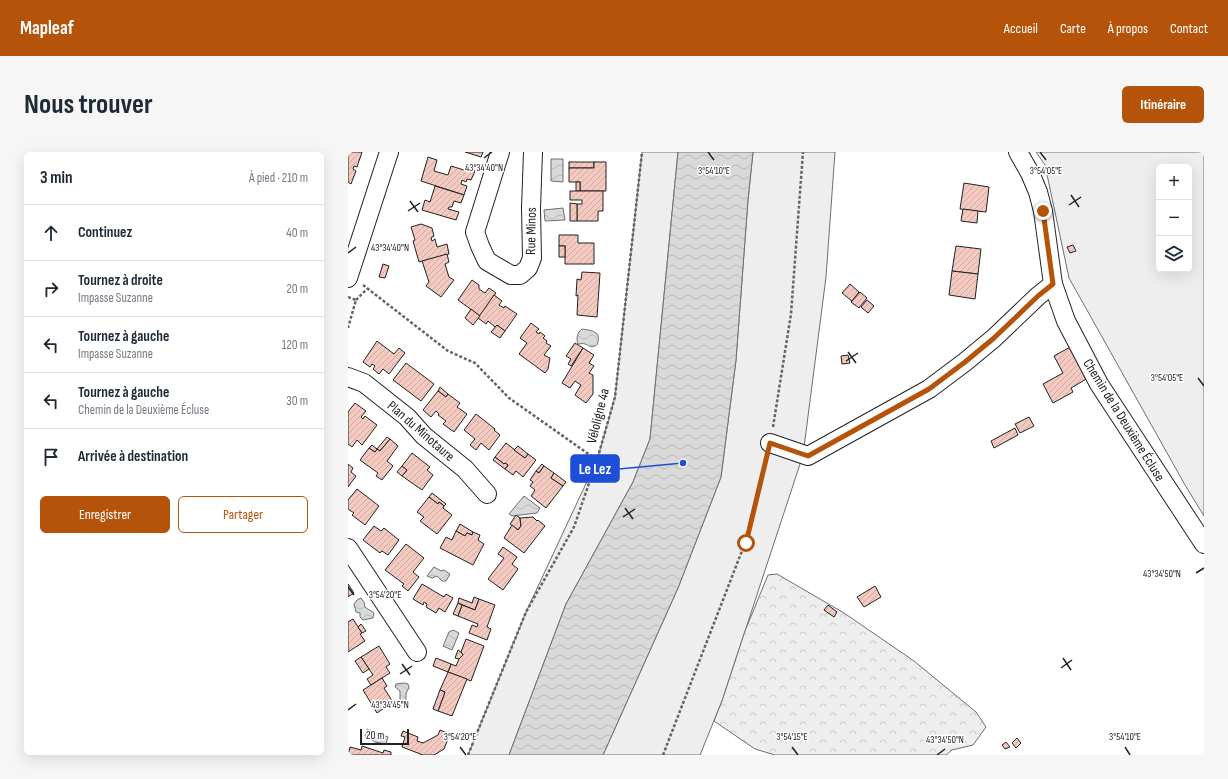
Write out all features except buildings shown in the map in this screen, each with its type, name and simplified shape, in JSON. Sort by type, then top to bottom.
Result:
[{"type":"street","points":[[348,275],[389,152]]},
{"type":"street","name":"Rue Minos","points":[[500,152],[476,232],[480,246],[488,261],[510,275],[520,275],[528,268],[532,258],[531,208],[533,152]]},
{"type":"street","name":"Chemin de la Deuxième Écluse","points":[[1018,152],[1030,173],[1038,192],[1043,211],[1053,284],[1066,321],[1098,384],[1204,544]]},
{"type":"street","points":[[770,443],[808,456],[922,393],[965,362],[994,338],[1038,296],[1053,284]]},
{"type":"street","name":"Plan du Minotaure","points":[[348,377],[364,383],[407,417],[424,436],[465,469],[487,494]]},
{"type":"street","points":[[348,548],[418,652]]},
{"type":"path","name":"Véloligne 4a","points":[[468,755],[526,612],[574,527],[597,460],[615,397],[642,152]]},
{"type":"path","points":[[663,755],[746,543],[770,443],[791,314],[804,152]]},
{"type":"path","points":[[348,275],[448,351],[475,363],[509,398],[597,460]]},
{"type":"path","points":[[348,328],[356,300],[367,289]]},
{"type":"path","points":[[348,297],[356,300]]},
{"type":"green space","points":[[642,152],[678,152],[650,439],[633,482],[566,604],[509,755],[468,755],[526,612],[597,460],[615,397]]},
{"type":"green space","points":[[753,152],[835,152],[826,277],[803,455],[722,701],[700,755],[603,755],[678,588],[721,477],[736,360]]},
{"type":"green space","points":[[1036,152],[1204,152],[1204,516],[1185,485],[1069,278],[1045,165]]},
{"type":"green space","points":[[777,574],[844,613],[914,661],[976,712],[986,727],[973,745],[952,750],[946,755],[775,755],[755,749],[714,721],[745,631],[768,575]]},
{"type":"water","points":[[678,152],[753,152],[736,360],[721,477],[678,588],[603,755],[509,755],[566,604],[633,482],[650,439]]},
{"type":"water","points":[[551,159],[563,159],[563,182],[551,181]]},
{"type":"water","points":[[563,208],[565,220],[545,221],[544,210]]},
{"type":"water","points":[[582,329],[591,331],[598,335],[597,345],[592,347],[584,344],[578,344],[577,336]]},
{"type":"water","points":[[524,496],[540,508],[537,513],[512,516],[509,514]]},
{"type":"water","points":[[434,567],[441,571],[444,570],[450,574],[446,581],[442,581],[437,576],[432,578],[427,576]]},
{"type":"water","points":[[361,598],[365,607],[374,613],[373,618],[363,620],[360,617],[360,613],[356,612],[354,604]]},
{"type":"water","points":[[453,630],[459,633],[452,650],[443,646],[449,632]]},
{"type":"water","points":[[396,684],[408,684],[409,688],[406,693],[406,700],[403,702],[400,701],[400,691],[395,687]]},
{"type":"water","points":[[367,729],[388,737],[386,744],[375,742],[365,736]]},
{"type":"place","name":"Le Lez","points":[[683,463]]},
{"type":"route","points":[[746,543],[770,443],[808,456],[929,389],[994,338],[1038,296],[1053,284],[1043,211]]}]
